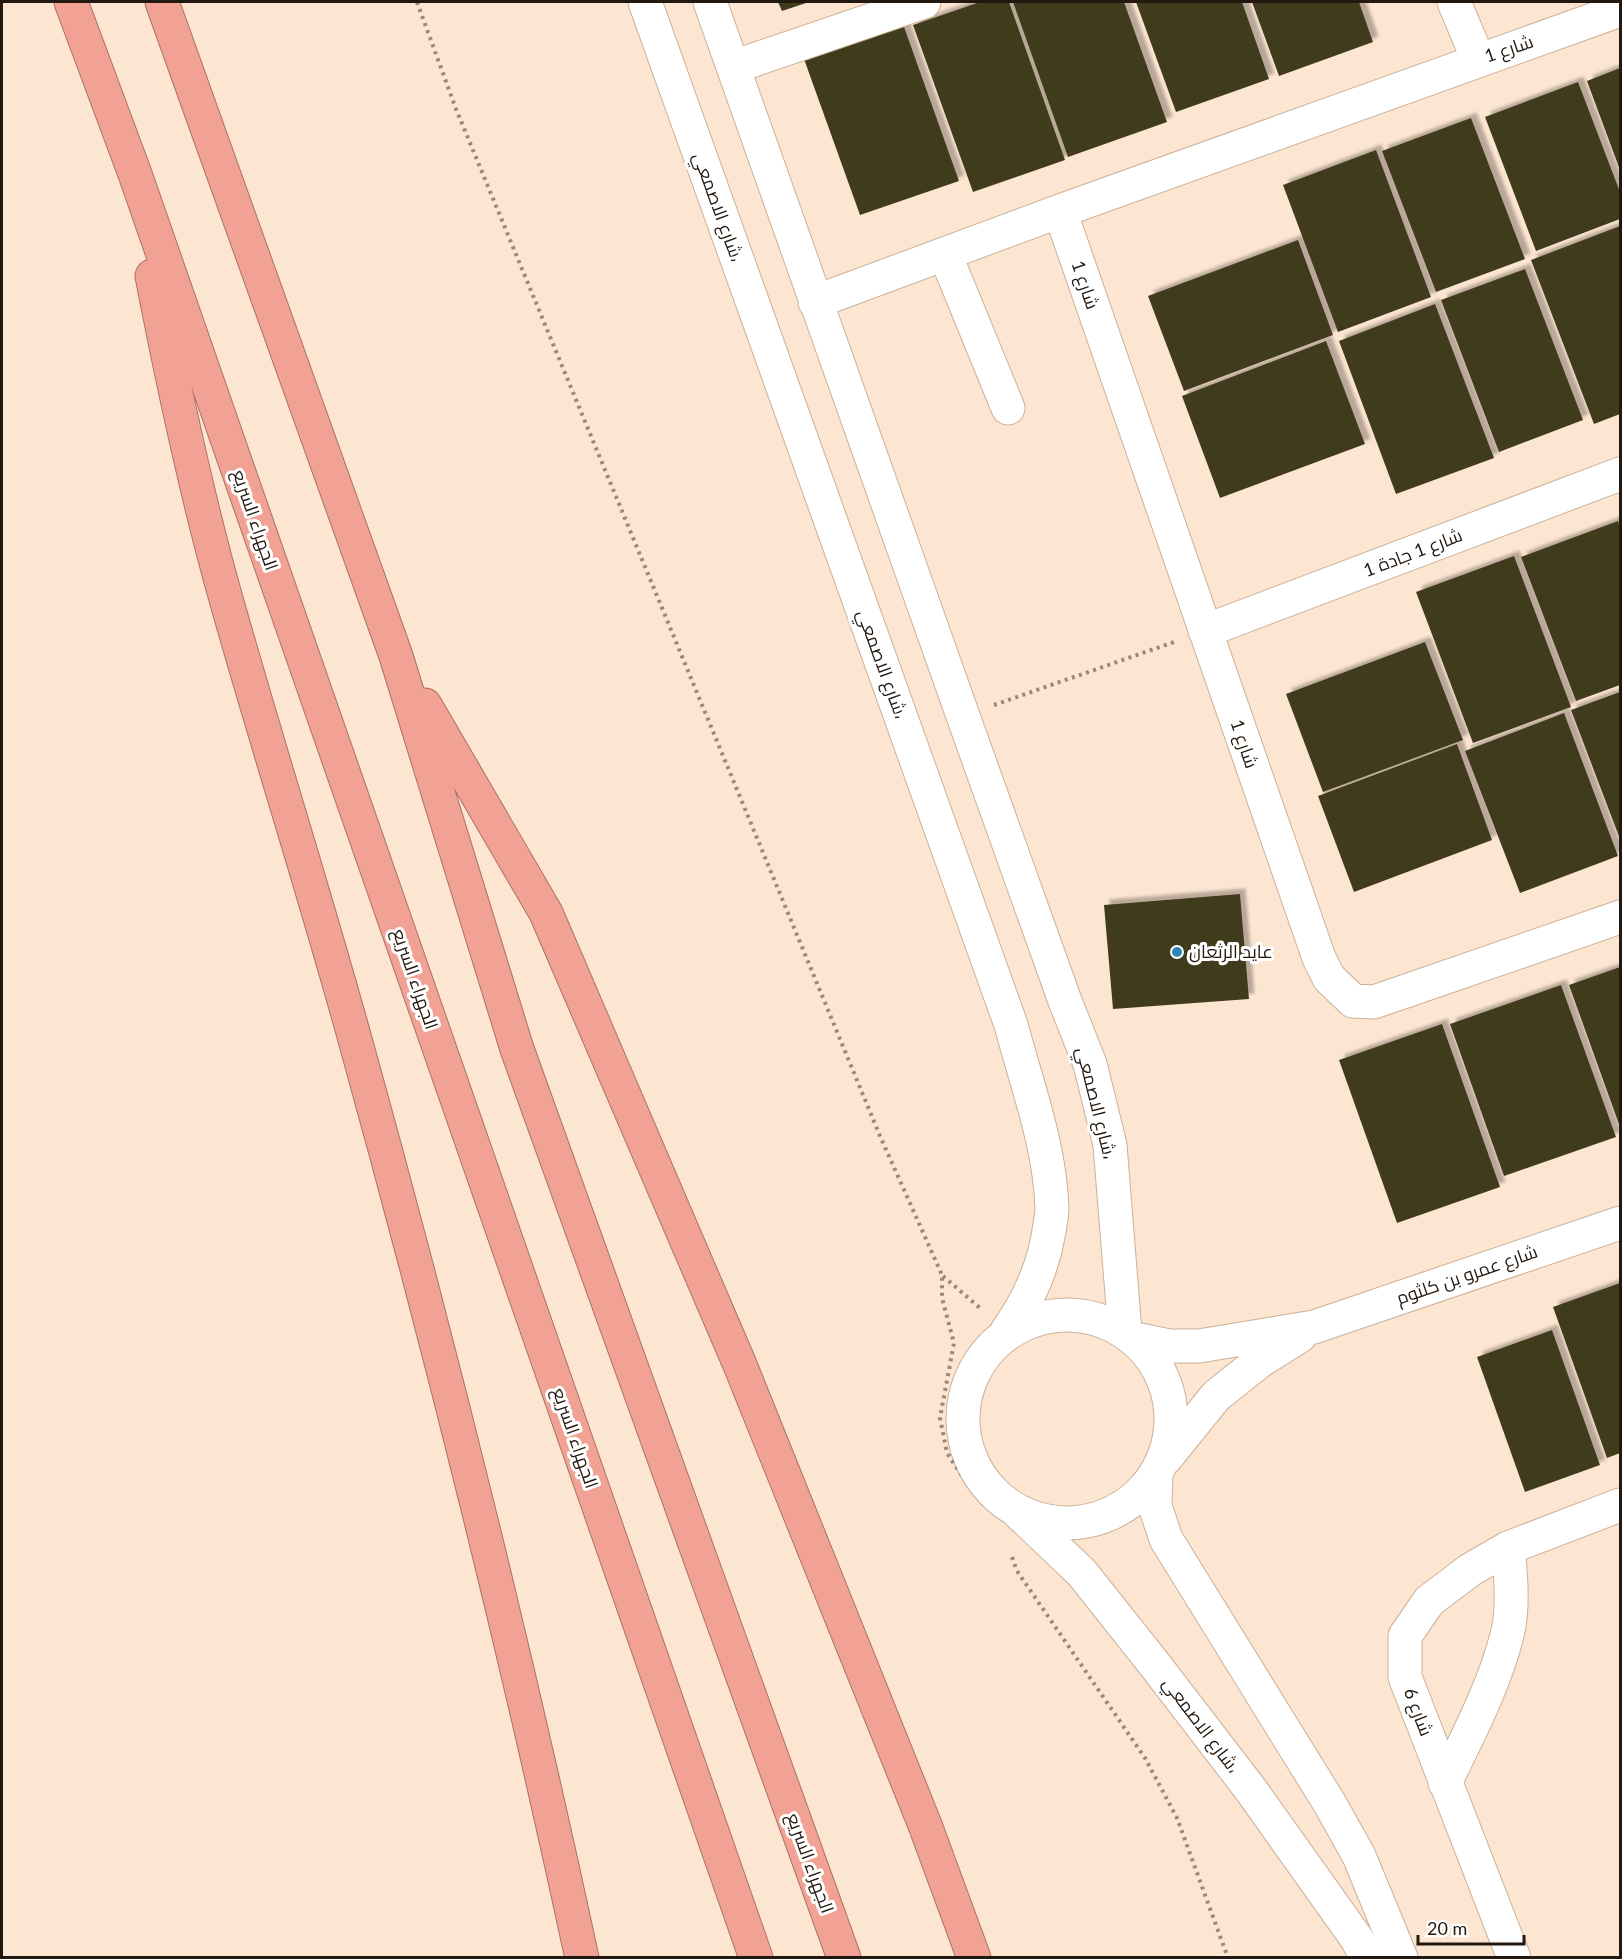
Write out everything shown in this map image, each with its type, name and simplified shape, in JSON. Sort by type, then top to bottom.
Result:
[{"type":"highway","name":"الجهراء السريع","points":[[71,2],[135,174],[756,1958]]},
{"type":"highway","name":"الجهراء السريع","points":[[162,2],[396,656],[517,1049],[844,1958]]},
{"type":"highway","points":[[135,174],[175,386],[225,596],[356,1042],[445,1377],[537,1747],[582,1958]]},
{"type":"highway","points":[[396,656],[546,913],[740,1365],[925,1825],[974,1958]]},
{"type":"street","name":"شارع الاصمعي،","points":[[645,2],[1011,1025],[1046,1153],[1052,1210],[1046,1251],[1037,1280],[1024,1306],[1007,1331]]},
{"type":"street","name":"شارع الاصمعي،","points":[[710,2],[963,716],[1065,1001],[1090,1064],[1110,1145],[1130,1336]]},
{"type":"street","points":[[733,67],[924,2]]},
{"type":"street","points":[[1454,2],[1478,60]]},
{"type":"street","name":"شارع 1","points":[[815,302],[1060,211],[1620,10]]},
{"type":"street","name":"شارع 1","points":[[1060,211],[1319,958],[1329,978],[1353,1001],[1374,1002],[1620,917]]},
{"type":"street","points":[[945,254],[1008,408]]},
{"type":"street","name":"شارع 1 جادة 1","points":[[1205,631],[1620,474]]},
{"type":"street","name":"شارع عمرو بن كلثوم","points":[[1130,1336],[1169,1346],[1199,1346],[1314,1327],[1620,1223]]},
{"type":"street","points":[[1158,1470],[1135,1498],[1108,1515],[1077,1523],[1045,1521],[1004,1513],[969,1457],[961,1422],[966,1387],[982,1356],[1007,1331],[1045,1316],[1087,1316],[1130,1336],[1157,1366],[1170,1398],[1171,1433],[1158,1470],[1155,1506],[1166,1539],[1330,1804],[1359,1856],[1401,1958]]},
{"type":"street","name":"شارع عمرو بن كلثوم","points":[[1158,1470],[1215,1396],[1260,1361],[1314,1327]]},
{"type":"street","name":"شارع 6","points":[[1514,1958],[1405,1677],[1406,1636],[1429,1601],[1470,1570],[1508,1548],[1620,1505]]},
{"type":"street","name":"شارع الاصمعي،","points":[[1004,1513],[1082,1573],[1251,1790],[1357,1939],[1367,1958]]},
{"type":"street","points":[[1445,1783],[1487,1694],[1508,1634],[1512,1581],[1508,1548]]},
{"type":"path","points":[[417,2],[461,120],[875,1125],[942,1275],[942,1298],[954,1343],[940,1418],[947,1453],[967,1483],[1004,1513]]},
{"type":"path","points":[[963,716],[1205,631]]},
{"type":"path","points":[[942,1275],[1007,1331]]},
{"type":"path","points":[[1010,1552],[1017,1571],[1145,1758],[1177,1818],[1228,1958]]},
{"type":"building","points":[[778,2],[809,2],[782,11]]},
{"type":"building","points":[[980,2],[1009,2],[1065,160],[973,192],[913,25]]},
{"type":"building","points":[[1013,2],[1124,2],[1167,122],[1068,157]]},
{"type":"building","points":[[1136,2],[1242,2],[1269,79],[1176,112]]},
{"type":"building","points":[[1252,2],[1359,2],[1373,42],[1279,76]]},
{"type":"building","points":[[903,24],[959,181],[860,215],[804,59]]},
{"type":"building","points":[[1620,68],[1620,170],[1587,81]]},
{"type":"building","points":[[1578,82],[1620,192],[1620,219],[1536,251],[1485,117]]},
{"type":"building","points":[[1471,118],[1525,259],[1436,292],[1382,151]]},
{"type":"building","points":[[1376,150],[1431,297],[1338,332],[1283,185]]},
{"type":"building","points":[[1620,226],[1620,414],[1594,424],[1531,260]]},
{"type":"building","points":[[1298,240],[1333,335],[1184,391],[1148,296]]},
{"type":"building","points":[[1525,269],[1583,420],[1499,452],[1441,300]]},
{"type":"building","points":[[1435,304],[1494,458],[1396,494],[1339,341]]},
{"type":"building","points":[[1326,341],[1365,444],[1220,498],[1182,396]]},
{"type":"building","points":[[1618,521],[1620,528],[1620,685],[1576,701],[1521,557]]},
{"type":"building","points":[[1514,556],[1571,707],[1473,743],[1416,592]]},
{"type":"building","points":[[1425,642],[1463,740],[1323,792],[1286,694]]},
{"type":"building","points":[[1620,692],[1620,839],[1571,710]]},
{"type":"building","points":[[1564,713],[1618,856],[1520,893],[1465,751]]},
{"type":"building","points":[[1457,744],[1492,840],[1354,892],[1318,796]]},
{"type":"building","name":"عايد الرثعان","points":[[1240,894],[1249,999],[1113,1009],[1104,905]]},
{"type":"building","points":[[1620,967],[1620,1127],[1569,985]]},
{"type":"building","points":[[1561,985],[1616,1137],[1504,1176],[1450,1024]]},
{"type":"building","points":[[1442,1024],[1500,1187],[1397,1223],[1339,1060]]},
{"type":"building","points":[[1620,1283],[1620,1453],[1607,1458],[1553,1307]]},
{"type":"building","points":[[1552,1330],[1600,1465],[1525,1492],[1477,1357]]},
{"type":"place","name":"عايد الرثعان","points":[[1177,952]]}]
